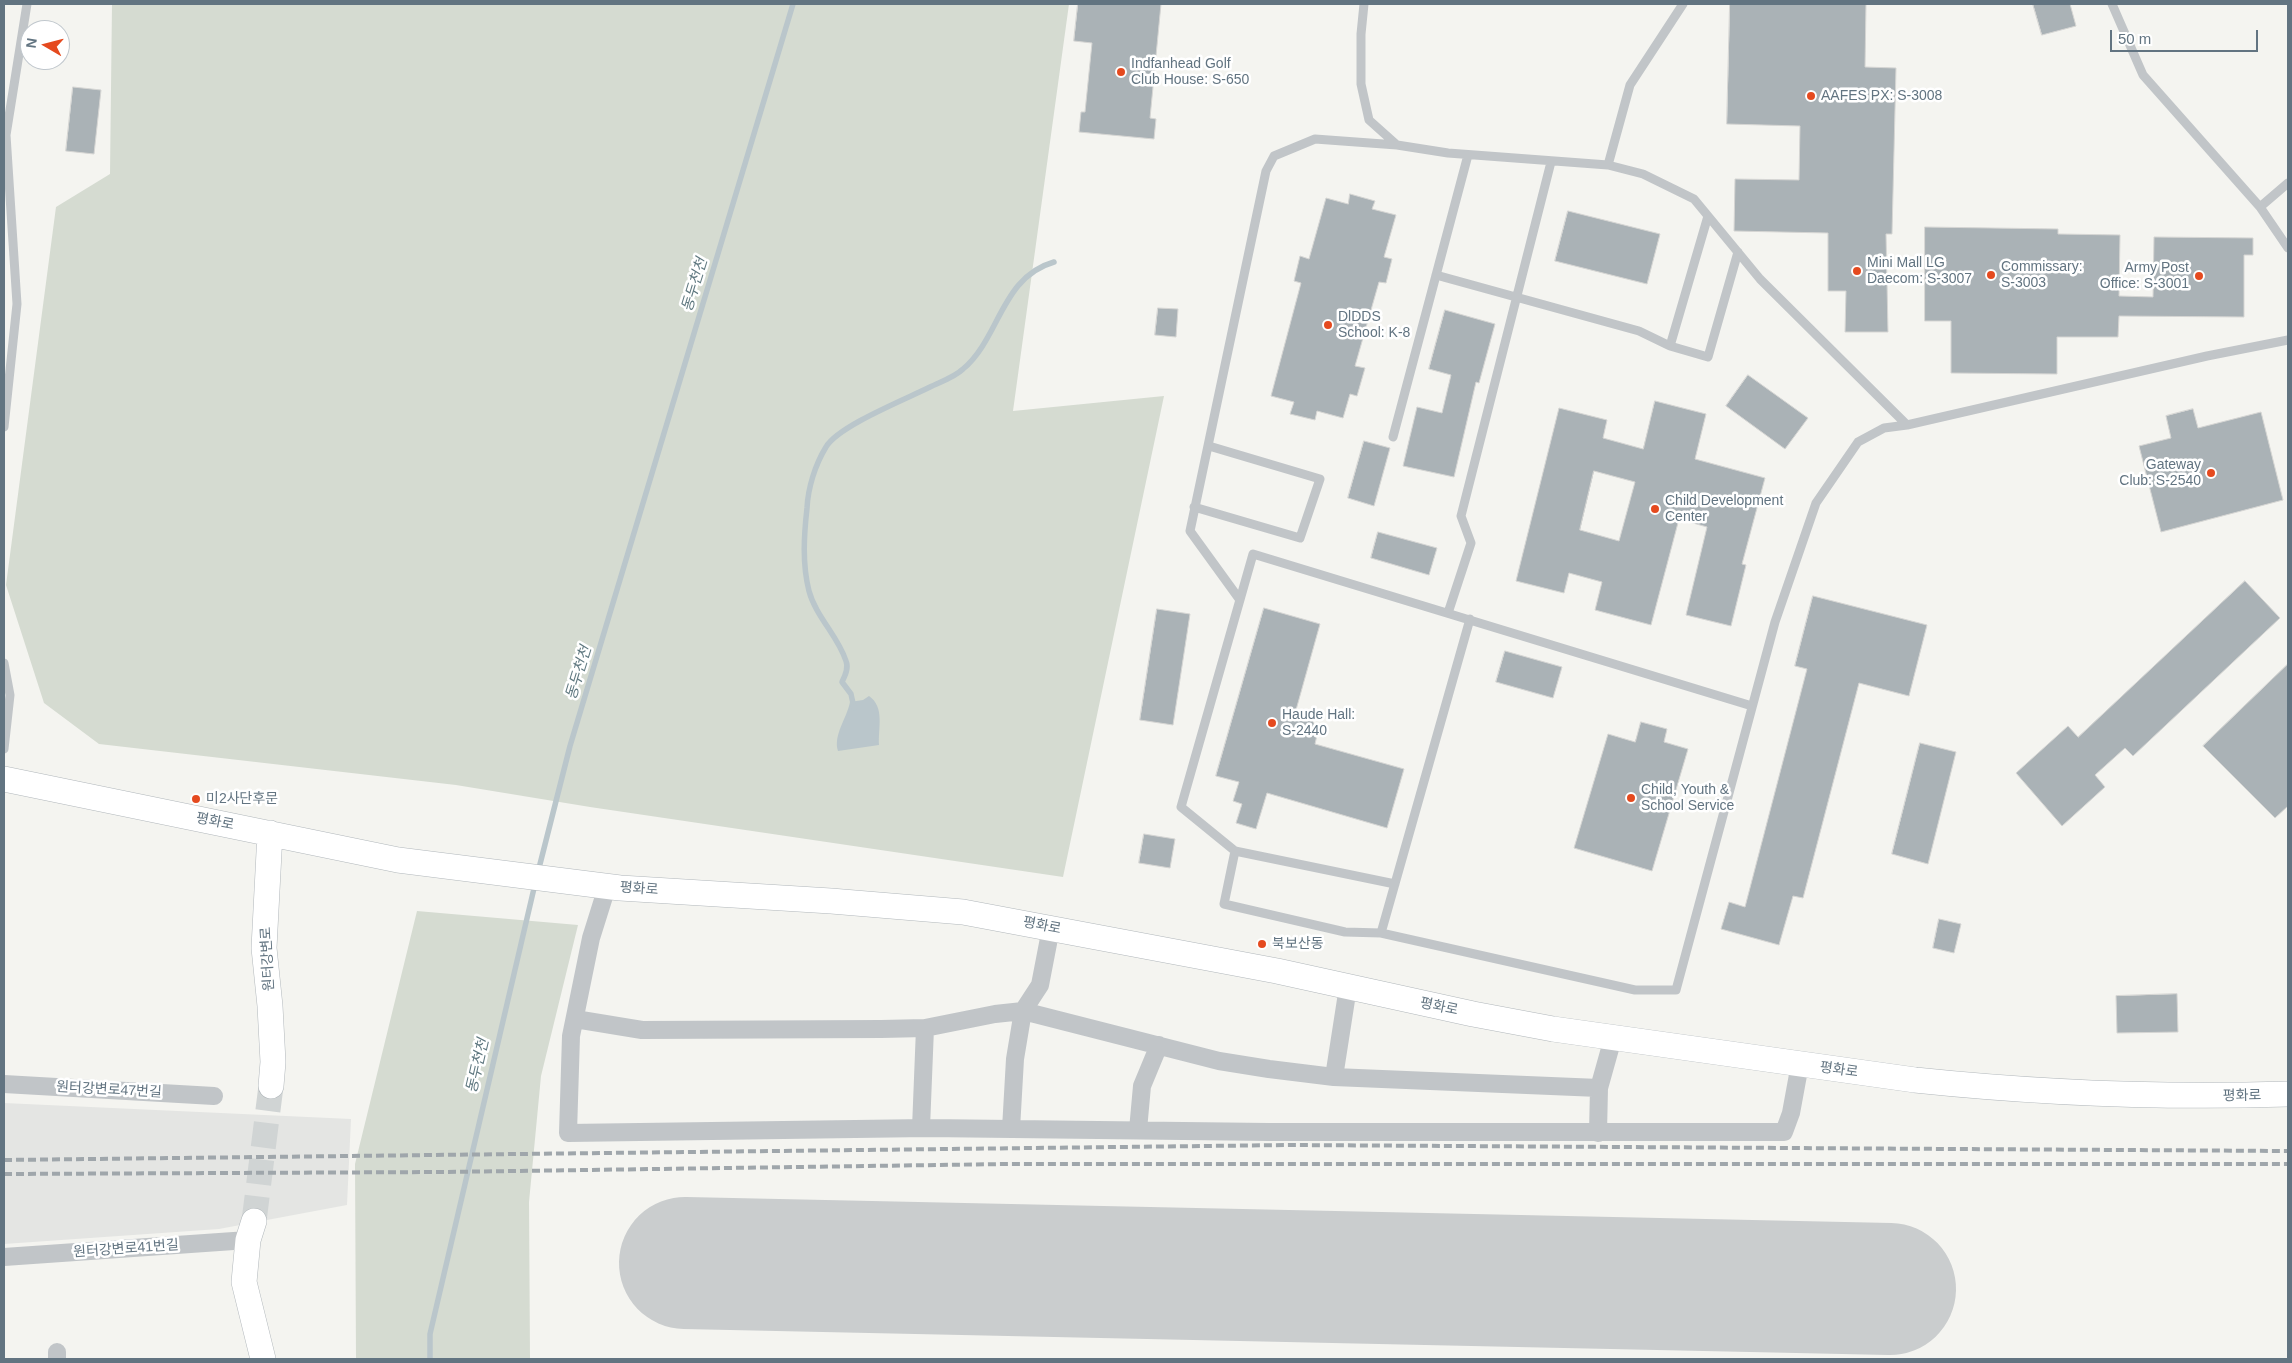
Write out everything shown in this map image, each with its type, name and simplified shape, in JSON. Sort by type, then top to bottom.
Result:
[{"type":"main road","name":"평화로","points":[[4,779],[347,850],[427,864],[600,886],[831,901],[963,912],[1277,971],[1473,1014],[1613,1038],[1800,1064],[1976,1087],[2219,1096],[2288,1094]]},
{"type":"main road","name":"원터강변로","points":[[270,833],[264,948],[273,1062],[271,1086]]},
{"type":"main road","points":[[251,1230],[244,1282],[263,1359]]},
{"type":"street","points":[[600,886],[571,1036],[568,1133],[921,1128],[1598,1133],[1784,1132],[1791,1113],[1800,1064]]},
{"type":"street","points":[[1011,1129],[1015,1059],[1023,1011],[1040,985],[1051,928]]},
{"type":"street","points":[[1334,1077],[1348,987]]},
{"type":"street","points":[[575,1019],[642,1030],[925,1028],[995,1014],[1023,1011],[1219,1061],[1334,1077],[1599,1088]]},
{"type":"street","points":[[921,1128],[925,1028]]},
{"type":"street","points":[[1598,1133],[1599,1088],[1613,1038]]},
{"type":"street","points":[[1138,1130],[1142,1086],[1159,1045]]},
{"type":"street","name":"원터강변로47번길","points":[[4,1084],[214,1096]]},
{"type":"street","name":"원터강변로41번길","points":[[4,1257],[251,1230]]},
{"type":"lane","points":[[4,428],[16,304],[6,135],[27,4]]},
{"type":"lane","points":[[1364,4],[1361,34],[1361,84],[1369,120],[1397,145]]},
{"type":"lane","points":[[1608,165],[1630,85],[1683,4]]},
{"type":"lane","points":[[2112,4],[2143,75],[2260,207],[2288,248]]},
{"type":"lane","points":[[1240,600],[1190,531],[1209,446],[1220,380],[1266,171],[1274,156],[1315,139],[1397,145],[1468,155],[1608,165],[1643,174],[1694,199],[1760,279],[1907,424]]},
{"type":"lane","points":[[1393,437],[1468,155]]},
{"type":"lane","points":[[1448,613],[1471,543],[1461,516],[1550,162]]},
{"type":"lane","points":[[2260,207],[2288,183]]},
{"type":"lane","points":[[1670,346],[1708,216]]},
{"type":"lane","points":[[1436,275],[1516,299],[1639,331],[1670,346],[1708,356],[1738,252]]},
{"type":"lane","points":[[4,324],[14,326]]},
{"type":"lane","points":[[1236,850],[1224,904],[1345,932],[1381,933],[1635,990],[1676,990],[1775,622],[1816,504],[1858,442],[1884,428],[2207,356],[2288,340]]},
{"type":"lane","points":[[1194,507],[1300,538],[1320,478],[1209,446]]},
{"type":"lane","points":[[1395,884],[1236,850],[1181,807],[1253,554],[1752,706]]},
{"type":"lane","points":[[1381,933],[1470,619]]},
{"type":"lane","points":[[4,663],[10,695],[4,749]]},
{"type":"shaded area","points":[[112,4],[1069,4],[1013,411],[1164,396],[1063,877],[590,807],[456,785],[99,744],[44,703],[6,585],[56,207],[110,174]]},
{"type":"shaded area","points":[[869,696],[874,701],[879,712],[879,745],[838,751],[837,739],[850,702],[863,700]]},
{"type":"shaded area","points":[[417,911],[578,925],[541,1076],[529,1202],[530,1359],[356,1359],[355,1164]]},
{"type":"shaded area","points":[[4,1103],[351,1119],[347,1205],[219,1229],[4,1244]]},
{"type":"building","name":"Indfanhead Golf Club House: S-650","points":[[1078,4],[1161,4],[1150,118],[1156,119],[1154,139],[1079,132],[1081,112],[1085,112],[1092,43],[1074,41]]},
{"type":"building","name":"AAFES PX: S-3008","points":[[1730,4],[1866,4],[1865,67],[1896,68],[1892,234],[1886,234],[1888,332],[1845,332],[1846,291],[1828,291],[1828,233],[1734,231],[1735,179],[1799,180],[1800,126],[1727,124]]},
{"type":"building","points":[[2033,4],[2070,4],[2076,26],[2042,35]]},
{"type":"building","points":[[73,87],[101,90],[94,154],[66,151]]},
{"type":"building","name":"DlDDS School: K-8","points":[[1350,194],[1375,201],[1372,209],[1396,215],[1384,257],[1392,259],[1386,283],[1379,282],[1355,366],[1365,368],[1357,396],[1350,394],[1343,418],[1317,411],[1315,420],[1290,414],[1294,402],[1271,396],[1301,283],[1294,281],[1300,256],[1309,259],[1326,198],[1348,204]]},
{"type":"building","points":[[1568,211],[1660,234],[1647,284],[1555,261]]},
{"type":"building","points":[[1925,227],[2058,229],[2058,234],[2120,235],[2119,296],[2153,297],[2154,237],[2253,238],[2253,255],[2244,255],[2244,317],[2119,316],[2118,337],[2057,337],[2057,374],[1951,373],[1951,321],[1925,321]]},
{"type":"building","points":[[1158,308],[1178,309],[1176,337],[1155,335]]},
{"type":"building","points":[[1445,310],[1495,324],[1479,383],[1476,382],[1454,477],[1403,466],[1417,407],[1442,413],[1451,375],[1429,369]]},
{"type":"building","points":[[1748,375],[1808,418],[1785,449],[1726,406]]},
{"type":"building","points":[[1655,401],[1706,414],[1695,459],[1765,478],[1742,564],[1746,565],[1731,626],[1686,615],[1707,527],[1679,519],[1651,625],[1595,610],[1602,582],[1569,573],[1564,593],[1516,581],[1559,408],[1607,420],[1603,438],[1643,449]],"holes":[[[1594,471],[1635,482],[1619,541],[1580,530]]]},
{"type":"building","name":"Gateway Club: S-2540","points":[[2193,409],[2198,428],[2261,412],[2283,500],[2161,532],[2139,446],[2171,438],[2166,416]]},
{"type":"building","points":[[1364,441],[1390,448],[1374,506],[1348,498]]},
{"type":"building","points":[[1378,532],[1437,548],[1429,575],[1371,558]]},
{"type":"building","points":[[2245,581],[2280,618],[2133,756],[2125,748],[2095,775],[2105,787],[2062,826],[2016,773],[2068,726],[2078,737]]},
{"type":"building","points":[[1813,596],[1927,625],[1909,696],[1859,683],[1803,898],[1793,896],[1779,945],[1721,929],[1729,902],[1745,907],[1807,669],[1795,666]]},
{"type":"building","name":"Haude Hall: S-2440","points":[[1264,608],[1320,624],[1296,710],[1309,714],[1318,731],[1315,744],[1404,769],[1387,828],[1267,793],[1256,829],[1236,823],[1242,804],[1233,801],[1239,782],[1216,776]]},
{"type":"building","points":[[1157,609],[1190,614],[1173,725],[1140,720]]},
{"type":"building","points":[[1505,651],[1562,667],[1553,698],[1496,682]]},
{"type":"building","points":[[2288,664],[2288,806],[2275,818],[2203,746]]},
{"type":"building","name":"Child, Youth & School Service","points":[[1641,722],[1667,729],[1664,742],[1688,749],[1652,871],[1574,848],[1608,734],[1635,742]]},
{"type":"building","points":[[1920,743],[1956,752],[1928,864],[1892,854]]},
{"type":"building","points":[[1144,834],[1175,839],[1170,868],[1139,863]]},
{"type":"building","points":[[1939,919],[1961,924],[1954,953],[1933,948]]},
{"type":"building","points":[[2177,994],[2178,1032],[2117,1033],[2116,996]]},
{"type":"waterway","name":"동두천천","points":[[538,872],[570,746],[793,4]]},
{"type":"waterway","points":[[854,708],[851,694],[842,682],[847,669],[846,661],[838,643],[812,600],[805,570],[804,549],[808,500],[819,461],[826,447],[844,430],[960,372],[975,356],[1002,309],[1023,281],[1036,270],[1054,262]]},
{"type":"waterway","name":"동두천천","points":[[430,1359],[430,1334],[535,884]]},
{"type":"runway","points":[[685,1263],[1890,1289]]},
{"type":"tunnel","points":[[254,1221],[271,1086]]},
{"type":"railway","points":[[4,1160],[1290,1145],[2288,1151]]},
{"type":"railway","points":[[4,1174],[444,1172],[1008,1164],[2288,1164]]},
{"type":"place","name":"Indfanhead Golf Club House: S-650","points":[[1121,72]]},
{"type":"place","name":"AAFES PX: S-3008","points":[[1811,96]]},
{"type":"place","name":"Mini Mall LG Daecom: S-3007","points":[[1857,271]]},
{"type":"place","name":"Commissary: S-3003","points":[[1991,275]]},
{"type":"place","name":"Army Post Office: S-3001","points":[[2199,276]]},
{"type":"place","name":"DlDDS School: K-8","points":[[1328,325]]},
{"type":"place","name":"Gateway Club: S-2540","points":[[2211,473]]},
{"type":"place","name":"Child Development Center","points":[[1655,509]]},
{"type":"place","name":"Haude Hall: S-2440","points":[[1272,723]]},
{"type":"place","name":"Child, Youth & School Service","points":[[1631,798]]},
{"type":"place","name":"미2사단후문","points":[[196,799]]},
{"type":"place","name":"북보산동","points":[[1262,944]]}]
